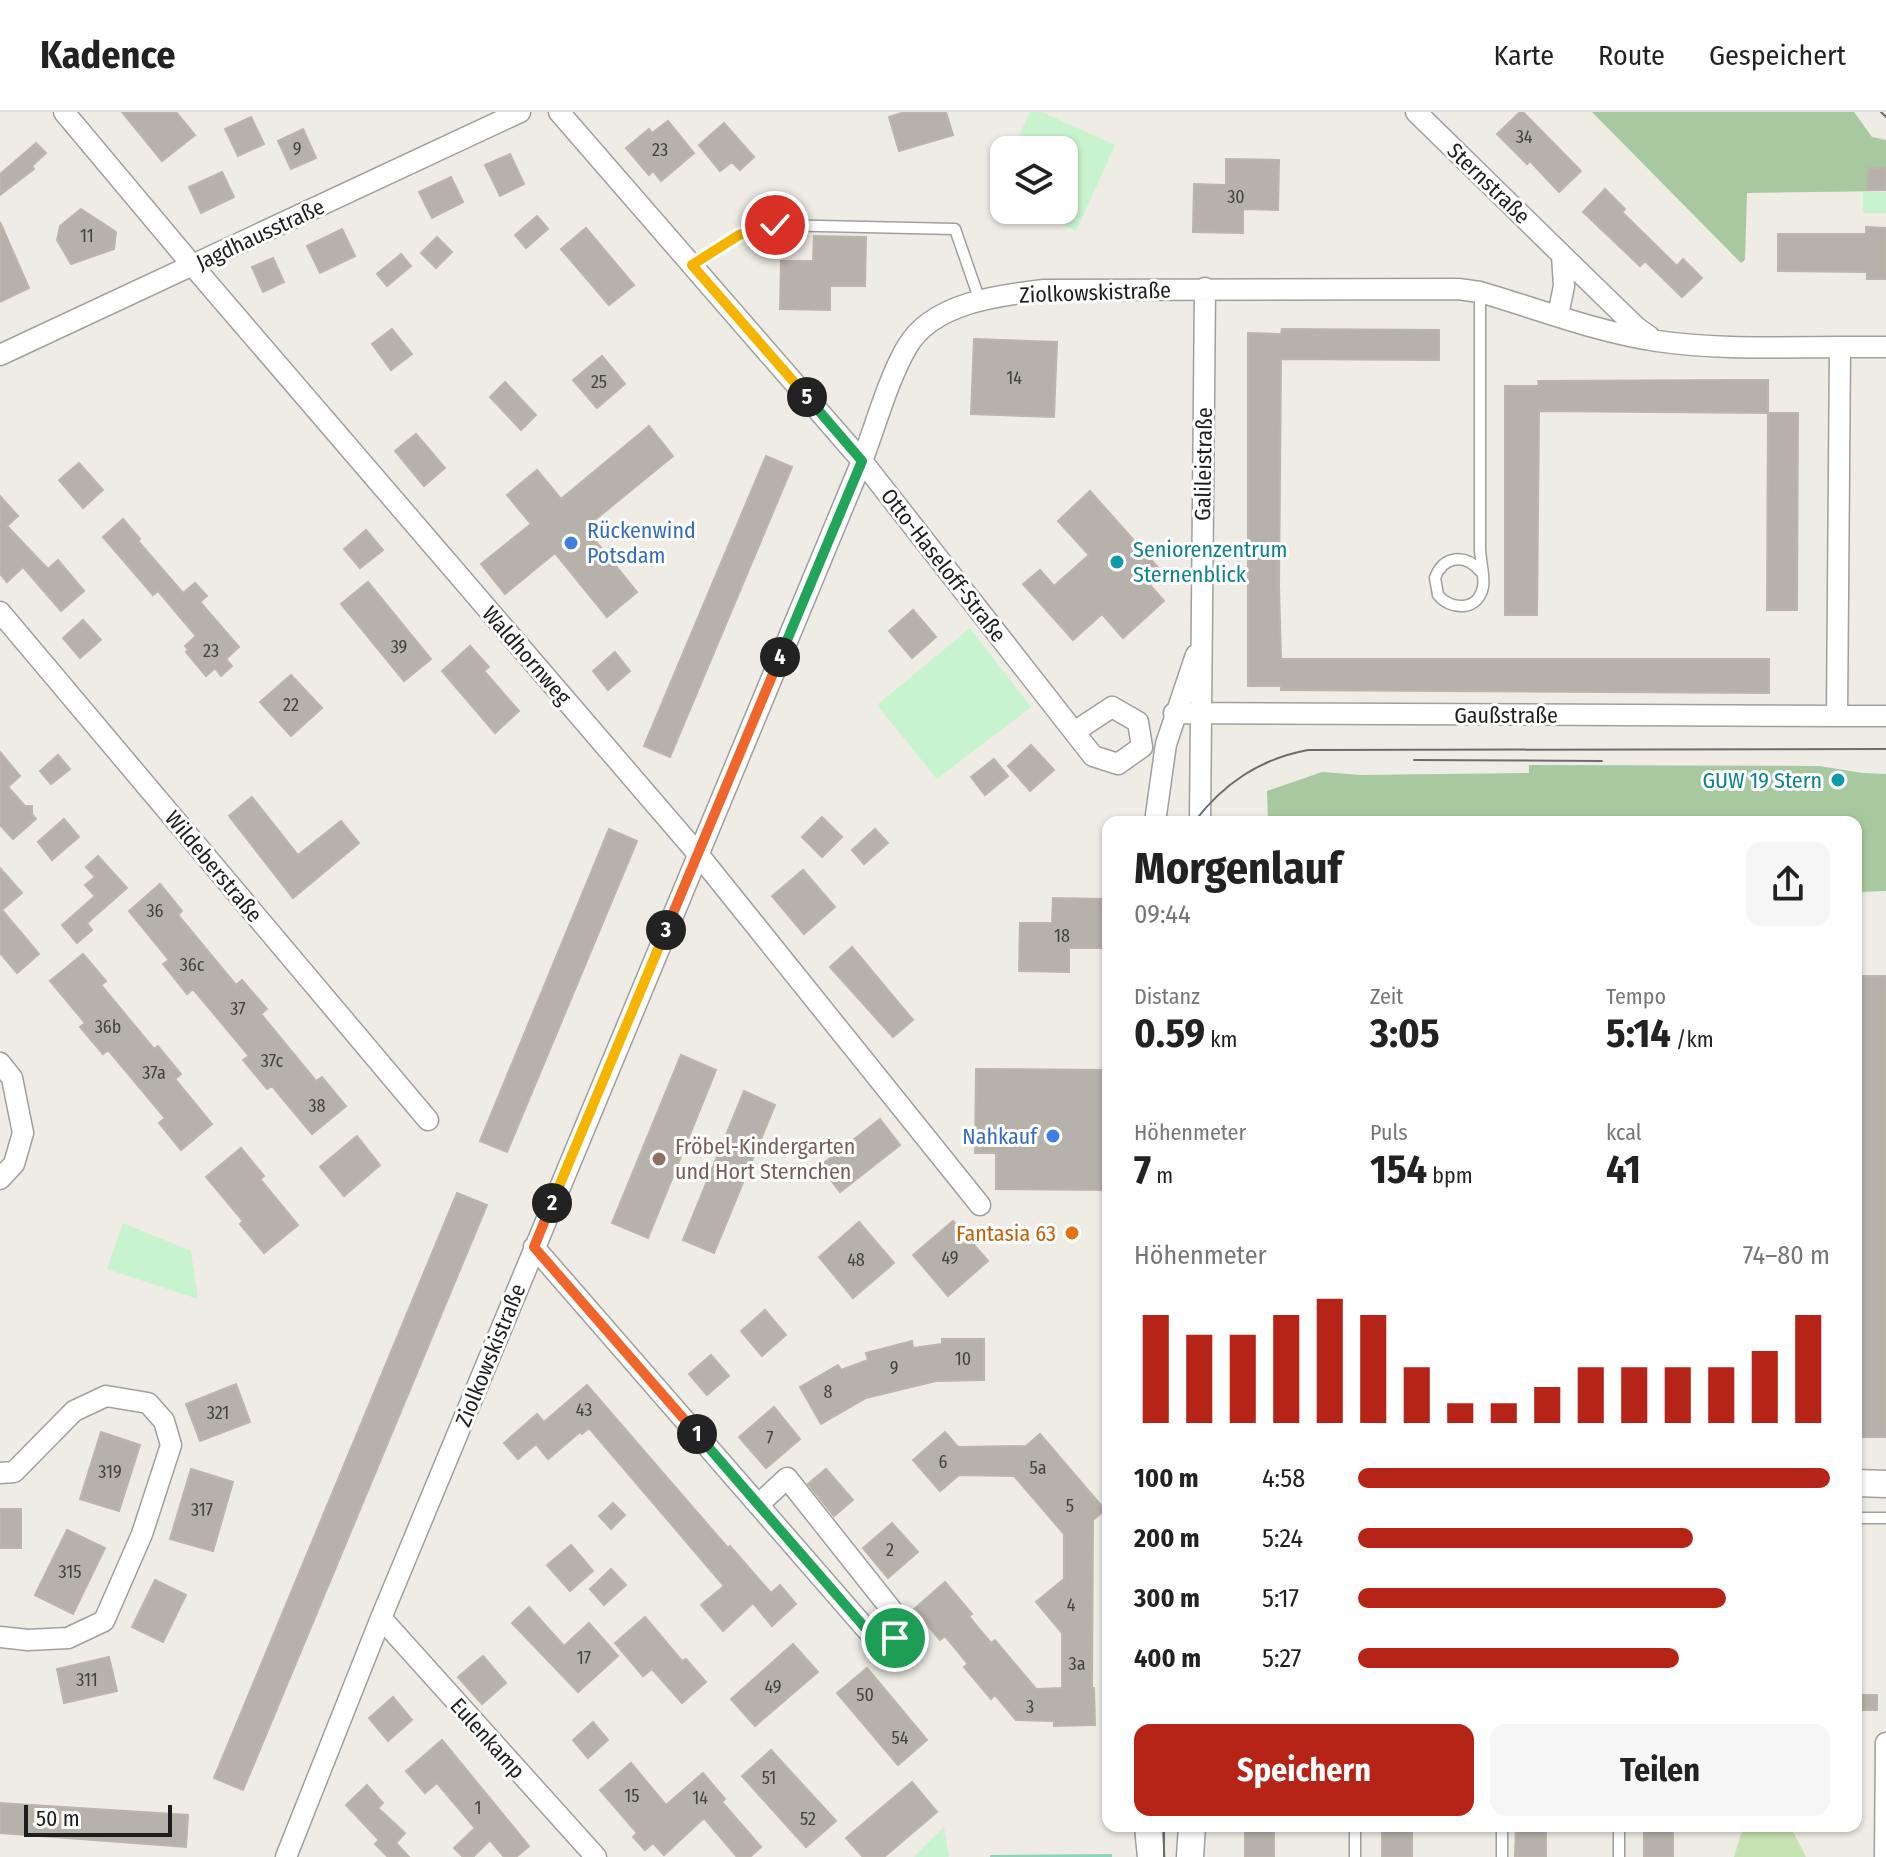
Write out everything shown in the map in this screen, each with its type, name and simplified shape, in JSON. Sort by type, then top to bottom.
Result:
[{"type":"street","name":"Waldhornweg","points":[[64,112],[698,854],[980,1205]]},
{"type":"street","name":"Jagdhausstraße","points":[[0,355],[520,112]]},
{"type":"street","name":"Otto-Haseloff-Straße","points":[[559,112],[862,461],[1074,732]]},
{"type":"street","name":"Sternstraße","points":[[1416,112],[1636,327],[1655,341]]},
{"type":"street","points":[[1558,315],[1564,286],[1562,255]]},
{"type":"street","points":[[1205,288],[1458,289],[1480,292],[1655,341],[1714,348],[1886,347]]},
{"type":"street","name":"Ziolkowskistraße","points":[[286,1857],[381,1618],[907,346],[920,330],[943,314],[980,301],[1044,290],[1205,288]]},
{"type":"street","name":"Galileistraße","points":[[1200,816],[1205,288]]},
{"type":"street","points":[[1837,716],[1840,347]]},
{"type":"street","name":"Wildeberstraße","points":[[0,612],[428,1120]]},
{"type":"street","name":"Galileistraße","points":[[1156,816],[1159,781],[1174,713],[1201,640]]},
{"type":"street","name":"Gaußstraße","points":[[1174,713],[1886,716]]},
{"type":"street","points":[[0,1063],[12,1078],[23,1133],[14,1164],[0,1179]]},
{"type":"street","points":[[534,1247],[758,1505],[880,1645],[895,1638],[902,1623],[787,1478],[758,1505]]},
{"type":"street","points":[[0,1473],[14,1472],[74,1411],[106,1396],[148,1403],[164,1421],[171,1445],[142,1534],[104,1621],[68,1638],[28,1640],[0,1637]]},
{"type":"street","points":[[1862,1483],[1886,1484]]},
{"type":"street","name":"Eulenkamp","points":[[381,1618],[596,1857]]},
{"type":"street","points":[[1885,1857],[1886,1743]]},
{"type":"street","points":[[1149,1832],[1151,1857]]},
{"type":"street","points":[[1190,1857],[1192,1832]]},
{"type":"lane","points":[[692,265],[739,235],[775,225],[955,229],[980,301]]},
{"type":"lane","points":[[1480,292],[1480,571],[1483,587],[1480,595],[1467,606],[1450,605],[1438,595],[1435,578],[1443,564],[1451,560],[1468,560],[1480,571]]},
{"type":"lane","points":[[1862,1518],[1886,1518]]},
{"type":"lane","points":[[1355,1832],[1355,1857]]},
{"type":"lane","points":[[1502,1832],[1502,1857]]},
{"type":"lane","points":[[1619,1832],[1619,1857]]},
{"type":"green space","points":[[1030,112],[1042,112],[1115,145],[1076,231],[1061,224],[1078,224],[1078,136],[1019,136]]},
{"type":"green space","points":[[1592,112],[1854,112],[1872,137],[1886,140],[1886,191],[1747,193],[1745,260],[1741,263]]},
{"type":"green space","points":[[1863,192],[1886,192],[1886,213],[1863,213]]},
{"type":"green space","points":[[970,628],[1031,707],[937,779],[877,705]]},
{"type":"green space","points":[[1529,765],[1819,766],[1886,774],[1886,891],[1862,892],[1862,816],[1268,816],[1267,791],[1322,772],[1361,775],[1529,773]]},
{"type":"green space","points":[[123,1223],[191,1251],[198,1299],[107,1269]]},
{"type":"green space","points":[[944,1827],[949,1857],[914,1857]]},
{"type":"green space","points":[[1743,1832],[1793,1832],[1806,1857],[1734,1857]]},
{"type":"green space","points":[[1112,1854],[1112,1857],[990,1857],[990,1855]]},
{"type":"building","points":[[122,112],[176,112],[195,135],[162,161]]},
{"type":"building","points":[[905,112],[946,112],[953,135],[899,151],[889,117]]},
{"type":"building","points":[[1520,112],[1581,171],[1559,192],[1530,161],[1527,164],[1497,134]]},
{"type":"building","points":[[251,117],[264,144],[238,156],[225,129]]},
{"type":"building","points":[[668,121],[694,153],[661,181],[653,171],[649,175],[626,148],[649,129],[652,133]]},
{"type":"building","points":[[724,123],[754,157],[740,170],[732,162],[720,171],[699,145]]},
{"type":"building","points":[[303,129],[316,158],[291,169],[278,141]]},
{"type":"building","points":[[36,143],[46,153],[32,166],[34,169],[0,195],[0,174]]},
{"type":"building","points":[[510,154],[524,184],[500,196],[485,165]]},
{"type":"building","points":[[1226,159],[1279,160],[1278,210],[1243,209],[1243,233],[1193,232],[1194,184],[1226,185]]},
{"type":"building","points":[[1868,168],[1886,168],[1886,190],[1867,190]]},
{"type":"building","points":[[222,172],[234,197],[201,213],[189,187]]},
{"type":"building","points":[[451,177],[463,202],[432,218],[419,192]]},
{"type":"building","points":[[1605,189],[1625,209],[1622,212],[1677,266],[1683,259],[1702,278],[1682,297],[1645,261],[1640,266],[1583,212]]},
{"type":"building","points":[[81,209],[116,232],[114,249],[71,264],[57,240],[60,226]]},
{"type":"building","points":[[537,216],[548,229],[526,248],[515,235]]},
{"type":"building","points":[[0,222],[29,288],[0,302]]},
{"type":"building","points":[[1866,227],[1886,228],[1886,279],[1867,279],[1867,272],[1778,271],[1778,234],[1866,234]]},
{"type":"building","points":[[586,228],[634,285],[609,305],[561,249]]},
{"type":"building","points":[[342,229],[355,256],[320,273],[307,246]]},
{"type":"building","points":[[814,236],[866,237],[865,286],[830,286],[830,310],[780,309],[781,261],[813,261]]},
{"type":"building","points":[[437,237],[452,252],[436,268],[421,253]]},
{"type":"building","points":[[401,254],[411,266],[387,286],[377,274]]},
{"type":"building","points":[[273,258],[284,282],[263,292],[252,267]]},
{"type":"building","points":[[392,329],[412,354],[391,370],[372,344]]},
{"type":"building","points":[[1282,329],[1439,330],[1439,360],[1281,359],[1281,659],[1769,659],[1769,693],[1281,690],[1281,686],[1248,686],[1248,333],[1281,334]]},
{"type":"building","points":[[974,339],[1057,342],[1054,417],[971,414]]},
{"type":"building","points":[[602,356],[625,384],[597,408],[573,380]]},
{"type":"building","points":[[1768,380],[1768,413],[1539,411],[1537,615],[1505,615],[1505,386],[1539,386],[1538,381]]},
{"type":"building","points":[[505,382],[536,415],[521,430],[490,397]]},
{"type":"building","points":[[1768,413],[1798,413],[1797,610],[1767,610]]},
{"type":"building","points":[[649,426],[673,456],[585,528],[637,592],[607,617],[555,553],[505,594],[481,564],[531,524],[507,495],[537,470],[561,499]]},
{"type":"building","points":[[416,434],[445,468],[424,486],[395,451]]},
{"type":"building","points":[[766,456],[792,467],[670,757],[644,746]]},
{"type":"building","points":[[79,463],[103,490],[83,508],[59,480]]},
{"type":"building","name":"Seniorenzentrum Sternenblick","points":[[1090,491],[1163,573],[1150,585],[1164,601],[1123,638],[1102,614],[1073,640],[1023,584],[1040,570],[1054,586],[1089,555],[1058,521]]},
{"type":"building","points":[[0,496],[18,516],[7,526],[48,569],[58,560],[84,591],[61,611],[23,567],[7,582],[0,574]]},
{"type":"building","points":[[123,519],[183,593],[195,583],[207,596],[200,602],[239,647],[226,659],[232,666],[221,676],[215,668],[206,676],[186,652],[185,646],[196,636],[158,591],[153,595],[103,537]]},
{"type":"building","points":[[366,530],[383,550],[360,568],[344,549]]},
{"type":"building","points":[[368,582],[431,659],[404,681],[341,604]]},
{"type":"building","points":[[913,610],[936,637],[912,658],[889,631]]},
{"type":"building","points":[[83,620],[101,640],[80,658],[63,638]]},
{"type":"building","points":[[470,646],[489,667],[484,671],[519,711],[495,733],[442,671]]},
{"type":"building","points":[[615,652],[630,671],[608,690],[593,671]]},
{"type":"building","points":[[291,675],[322,708],[291,736],[260,702]]},
{"type":"building","points":[[1031,745],[1054,770],[1030,791],[1008,766]]},
{"type":"building","points":[[0,752],[20,776],[8,787],[25,806],[32,806],[36,819],[13,839],[0,825]]},
{"type":"building","points":[[58,755],[70,769],[51,784],[40,771]]},
{"type":"building","points":[[994,759],[1008,776],[985,795],[971,777]]},
{"type":"building","points":[[252,797],[298,855],[341,821],[359,843],[293,898],[229,816]]},
{"type":"building","points":[[822,817],[842,837],[822,857],[802,837]]},
{"type":"building","points":[[64,819],[79,837],[52,860],[38,842]]},
{"type":"building","points":[[609,829],[637,841],[507,1152],[480,1141]]},
{"type":"building","points":[[875,829],[888,843],[864,864],[852,850]]},
{"type":"building","points":[[98,856],[127,888],[87,923],[92,930],[77,943],[62,925],[95,896],[85,885],[95,877],[86,867]]},
{"type":"building","points":[[0,868],[22,893],[2,910],[39,954],[17,973],[0,953]]},
{"type":"building","points":[[803,870],[835,907],[804,934],[772,896]]},
{"type":"building","points":[[160,884],[182,911],[178,915],[236,985],[242,980],[267,1009],[261,1014],[316,1081],[322,1077],[346,1106],[312,1134],[272,1086],[267,1089],[243,1060],[249,1056],[193,989],[187,994],[163,964],[169,960],[129,911]]},
{"type":"building","points":[[1053,898],[1102,899],[1102,948],[1069,948],[1069,972],[1019,971],[1020,923],[1052,923]]},
{"type":"building","points":[[852,947],[913,1020],[893,1037],[830,967]]},
{"type":"building","points":[[83,954],[106,981],[101,985],[154,1049],[158,1046],[181,1074],[175,1079],[212,1124],[181,1150],[159,1123],[165,1118],[108,1050],[103,1054],[80,1027],[85,1023],[50,981]]},
{"type":"building","points":[[1862,976],[1886,976],[1886,1437],[1862,1437]]},
{"type":"building","points":[[681,1055],[716,1070],[648,1238],[612,1223]]},
{"type":"building","points":[[976,1069],[1102,1070],[1102,1190],[996,1189],[996,1153],[975,1153]]},
{"type":"building","points":[[744,1091],[775,1105],[714,1253],[683,1240]]},
{"type":"building","points":[[880,1119],[900,1145],[840,1192],[820,1166]]},
{"type":"building","points":[[357,1136],[380,1165],[344,1196],[320,1167]]},
{"type":"building","points":[[241,1148],[264,1176],[260,1179],[298,1225],[264,1253],[240,1224],[243,1221],[206,1177]]},
{"type":"building","points":[[457,1193],[487,1205],[243,1790],[214,1778]]},
{"type":"building","points":[[953,1221],[988,1261],[948,1296],[913,1255]]},
{"type":"building","points":[[859,1222],[894,1263],[853,1298],[819,1257]]},
{"type":"building","points":[[765,1310],[786,1335],[762,1356],[741,1331]]},
{"type":"building","points":[[942,1339],[984,1339],[984,1380],[936,1381],[866,1398],[821,1424],[800,1387],[838,1365],[841,1370],[868,1360],[866,1353],[912,1341],[913,1348],[942,1344]]},
{"type":"building","points":[[711,1355],[729,1376],[707,1395],[689,1374]]},
{"type":"building","points":[[236,1384],[250,1422],[200,1441],[186,1404]]},
{"type":"building","points":[[587,1385],[728,1548],[730,1546],[771,1593],[780,1585],[796,1604],[772,1626],[753,1603],[723,1631],[701,1605],[724,1586],[589,1428],[548,1459],[536,1444],[518,1459],[504,1443],[537,1414],[544,1422]]},
{"type":"building","points":[[774,1407],[800,1439],[766,1468],[739,1437]]},
{"type":"building","points":[[101,1432],[140,1445],[119,1511],[80,1499]]},
{"type":"building","points":[[945,1432],[958,1447],[1026,1446],[1040,1434],[1102,1506],[1102,1512],[1093,1520],[1092,1688],[1095,1725],[1054,1726],[1054,1721],[1016,1720],[995,1695],[991,1699],[964,1667],[968,1664],[945,1636],[940,1640],[914,1609],[945,1582],[991,1643],[995,1640],[1036,1689],[1062,1688],[1062,1633],[1036,1602],[1064,1579],[1064,1534],[1014,1476],[959,1475],[940,1491],[913,1460]]},
{"type":"building","points":[[191,1469],[233,1482],[213,1551],[170,1539]]},
{"type":"building","points":[[826,1469],[853,1500],[834,1516],[808,1484]]},
{"type":"building","points":[[613,1503],[625,1515],[611,1529],[599,1516]]},
{"type":"building","points":[[0,1509],[21,1509],[21,1548],[0,1548]]},
{"type":"building","points":[[892,1523],[918,1552],[888,1578],[863,1548]]},
{"type":"building","points":[[67,1530],[105,1548],[73,1614],[35,1595]]},
{"type":"building","points":[[571,1545],[593,1571],[570,1591],[547,1565]]},
{"type":"building","points":[[611,1569],[626,1585],[604,1605],[590,1589]]},
{"type":"building","points":[[155,1580],[186,1595],[163,1642],[132,1627]]},
{"type":"building","points":[[529,1607],[564,1646],[589,1623],[618,1656],[578,1692],[512,1623]]},
{"type":"building","points":[[645,1617],[682,1661],[686,1659],[706,1682],[682,1703],[652,1669],[643,1676],[615,1643]]},
{"type":"building","points":[[793,1644],[818,1672],[755,1726],[731,1699]]},
{"type":"building","points":[[483,1656],[506,1683],[482,1704],[458,1677]]},
{"type":"building","points":[[109,1657],[117,1691],[64,1703],[57,1669]]},
{"type":"building","points":[[867,1668],[927,1740],[898,1765],[837,1693]]},
{"type":"building","points":[[1862,1695],[1877,1695],[1877,1710],[1862,1710]]},
{"type":"building","points":[[393,1697],[412,1720],[388,1741],[369,1718]]},
{"type":"building","points":[[593,1722],[608,1740],[588,1758],[573,1740]]},
{"type":"building","points":[[442,1740],[529,1846],[516,1857],[504,1857],[490,1840],[473,1857],[463,1857],[454,1848],[475,1828],[437,1783],[425,1793],[406,1771]]},
{"type":"building","points":[[771,1750],[836,1821],[806,1847],[742,1776]]},
{"type":"building","points":[[631,1763],[666,1805],[703,1773],[725,1799],[722,1802],[761,1847],[750,1857],[737,1857],[704,1818],[664,1855],[653,1843],[645,1850],[633,1837],[637,1833],[600,1790]]},
{"type":"building","points":[[912,1782],[937,1812],[884,1857],[863,1857],[846,1838]]},
{"type":"building","points":[[367,1785],[383,1803],[378,1808],[405,1833],[396,1843],[409,1857],[388,1857],[375,1844],[379,1840],[346,1805]]},
{"type":"building","points":[[0,1803],[188,1815],[186,1847],[0,1833]]},
{"type":"building","points":[[1245,1832],[1274,1832],[1274,1857],[1245,1857]]},
{"type":"building","points":[[1382,1832],[1412,1832],[1412,1857],[1382,1857]]},
{"type":"building","points":[[1516,1832],[1546,1832],[1546,1857],[1515,1857]]},
{"type":"building","points":[[1644,1832],[1673,1832],[1673,1857],[1644,1857]]},
{"type":"tram line","points":[[1881,112],[1886,117]]},
{"type":"tram line","points":[[1199,816],[1244,775],[1274,760],[1308,750],[1886,749]]},
{"type":"tram line","points":[[1414,760],[1602,761]]},
{"type":"tram line","points":[[1164,1832],[1164,1857]]},
{"type":"place","name":"Rückenwind Potsdam","points":[[571,543]]},
{"type":"place","name":"Seniorenzentrum Sternenblick","points":[[1117,562]]},
{"type":"place","name":"GUW 19 Stern","points":[[1838,780]]},
{"type":"place","name":"Nahkauf","points":[[1053,1136]]},
{"type":"place","name":"Fröbel-Kindergarten und Hort Sternchen","points":[[659,1159]]},
{"type":"place","name":"Fantasia 63","points":[[1072,1233]]},
{"type":"route","points":[[775,225],[739,235],[692,265],[862,461],[534,1247],[880,1645],[895,1638]]}]
